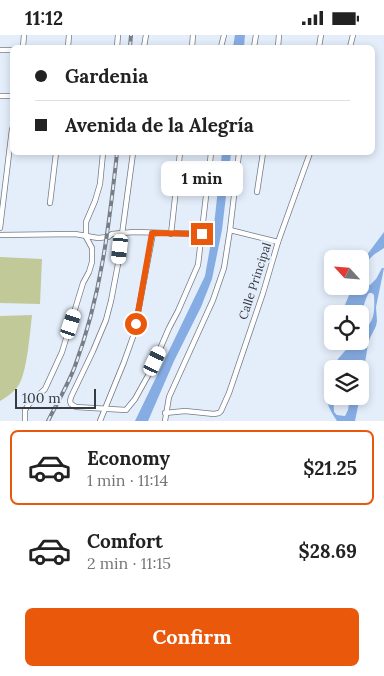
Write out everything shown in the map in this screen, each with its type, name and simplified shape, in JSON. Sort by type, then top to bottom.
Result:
[{"type":"street","points":[[0,228],[10,146]]},
{"type":"street","points":[[50,203],[56,155]]},
{"type":"street","points":[[25,421],[25,410],[29,403],[45,389],[62,352],[83,283],[90,272],[92,248],[86,237],[86,222],[100,183],[104,155]]},
{"type":"street","points":[[133,155],[118,264],[109,309],[93,351],[71,397],[70,404],[76,407],[126,410],[140,390],[196,272],[211,155]]},
{"type":"street","points":[[171,234],[180,155]]},
{"type":"street","points":[[165,421],[169,397],[218,289],[227,256],[239,155]]},
{"type":"street","points":[[257,192],[263,155]]},
{"type":"street","name":"Calle Principal","points":[[165,413],[185,411],[217,413],[221,411],[309,155]]},
{"type":"street","points":[[230,229],[278,242]]},
{"type":"street","points":[[0,235],[75,234],[98,238],[108,237],[112,234],[134,232],[202,234]]},
{"type":"street","points":[[100,421],[134,334],[152,233]]},
{"type":"green space","points":[[0,257],[42,259],[40,304],[0,303]]},
{"type":"green space","points":[[32,315],[24,372],[18,386],[0,401],[0,316]]},
{"type":"water","points":[[235,35],[245,35],[244,45],[233,45]]},
{"type":"water","points":[[222,155],[231,155],[222,230],[212,279],[148,421],[135,421],[205,276],[214,225]]},
{"type":"water","points":[[384,232],[384,248],[369,260],[369,252]]},
{"type":"water","points":[[384,268],[376,307],[376,326],[369,341],[369,324],[373,318],[374,308],[374,295],[369,293],[369,285]]},
{"type":"water","points":[[349,295],[368,295],[364,305],[345,305]]},
{"type":"water","points":[[346,350],[367,350],[365,360],[337,360]]},
{"type":"water","points":[[328,405],[334,405],[334,412],[337,415],[345,416],[349,405],[358,405],[355,421],[337,421]]},
{"type":"railway","points":[[130,45],[131,35]]},
{"type":"railway","points":[[48,421],[72,373],[84,340],[98,287],[111,207],[117,155]]},
{"type":"route","points":[[136,324],[152,233],[202,234]]}]
